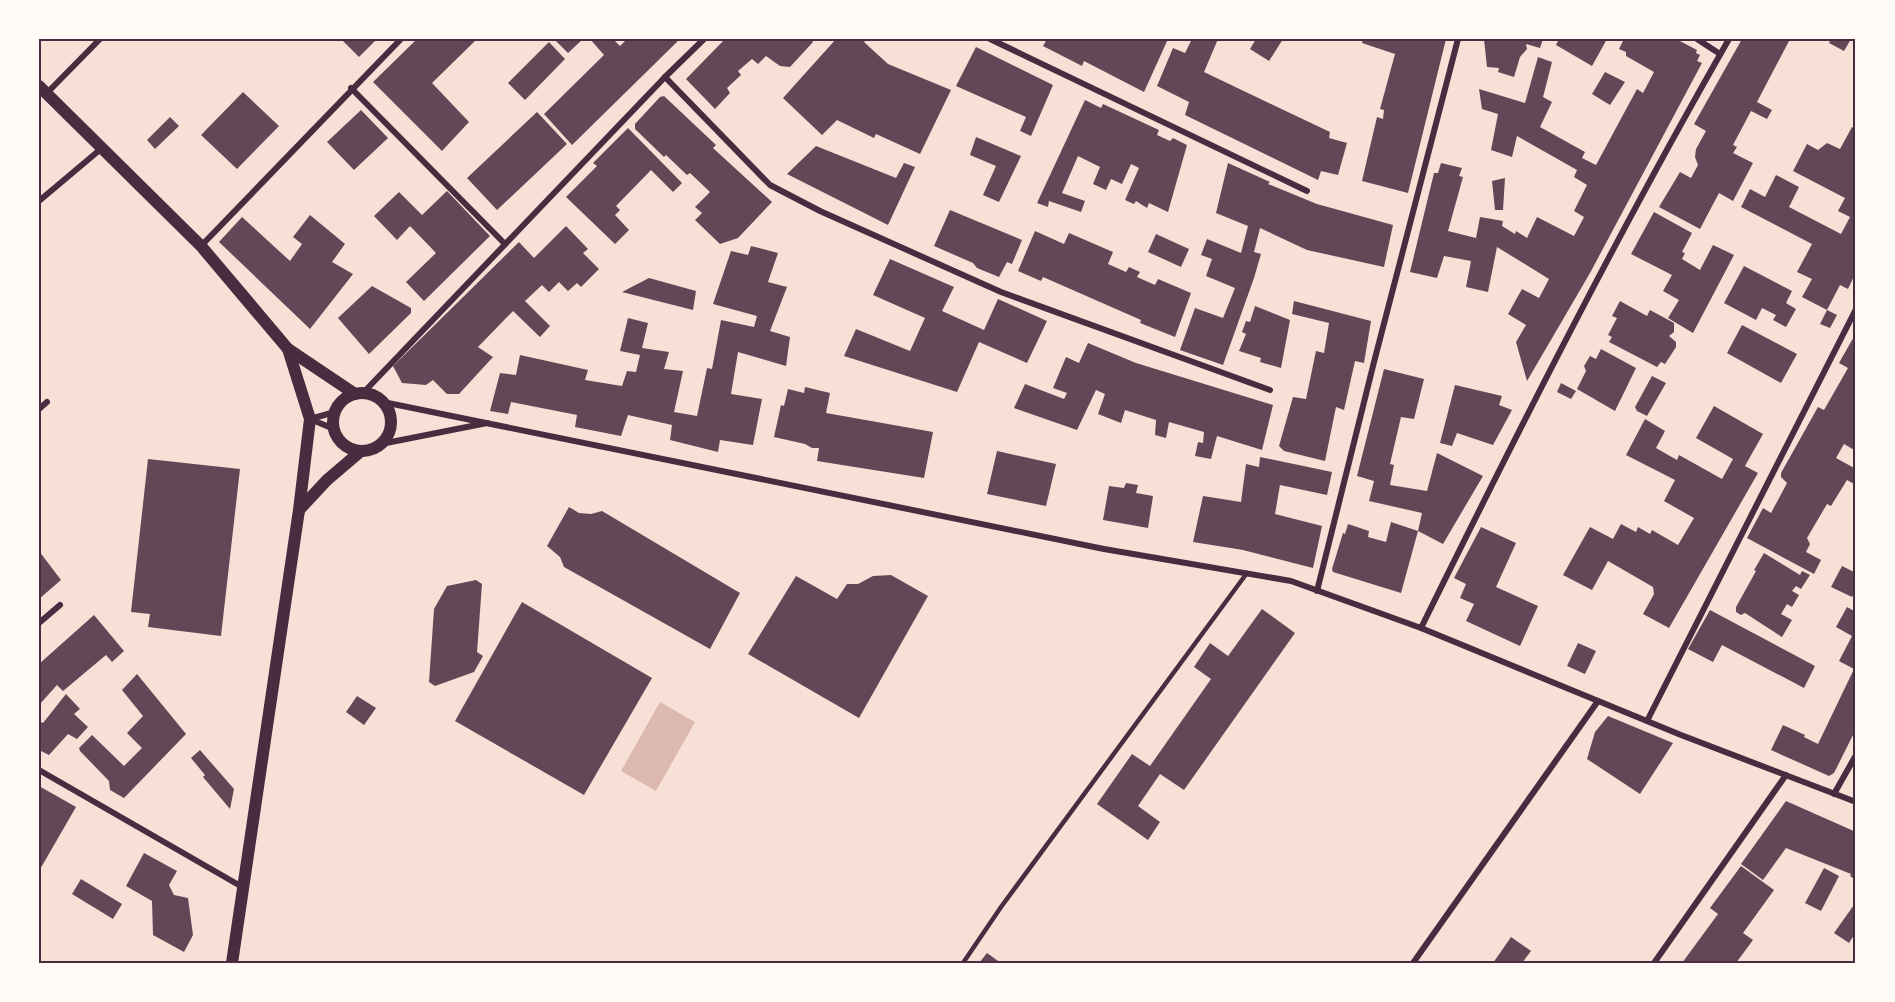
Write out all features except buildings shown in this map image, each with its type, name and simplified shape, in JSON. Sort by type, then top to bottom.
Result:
[{"type":"main road","points":[[43,90],[201,246],[288,349],[359,393],[378,397],[384,402],[392,424],[387,439],[368,451],[353,450],[341,442],[334,429],[335,412],[343,400],[359,393]]},
{"type":"main road","points":[[232,963],[299,510],[310,419],[288,349]]},
{"type":"main road","points":[[299,510],[327,480],[361,451]]},
{"type":"street","points":[[43,90],[100,39]]},
{"type":"street","points":[[201,246],[351,88],[401,39]]},
{"type":"street","points":[[359,393],[704,39]]},
{"type":"street","points":[[990,39],[1307,191]]},
{"type":"street","points":[[1317,591],[1458,39]]},
{"type":"street","points":[[1697,39],[1720,54]]},
{"type":"street","points":[[1421,628],[1512,442],[1693,100],[1728,39]]},
{"type":"street","points":[[665,77],[770,185],[810,206],[1001,292],[1270,390]]},
{"type":"street","points":[[351,88],[505,244]]},
{"type":"street","points":[[39,201],[102,148]]},
{"type":"street","points":[[1647,721],[1856,309]]},
{"type":"street","points":[[39,409],[47,402]]},
{"type":"street","points":[[384,402],[1093,547],[1290,581],[1421,628],[1647,721],[1856,802]]},
{"type":"street","points":[[310,419],[335,412]]},
{"type":"street","points":[[310,419],[334,429]]},
{"type":"street","points":[[381,444],[490,423]]},
{"type":"street","points":[[39,623],[60,604]]},
{"type":"street","points":[[1413,963],[1598,701]]},
{"type":"street","points":[[1834,794],[1856,755]]},
{"type":"street","points":[[39,770],[244,888]]},
{"type":"street","points":[[1654,963],[1786,775]]},
{"type":"lane","points":[[963,963],[1247,573]]},
{"type":"shaded area","points":[[660,702],[695,722],[656,791],[621,771]]}]
